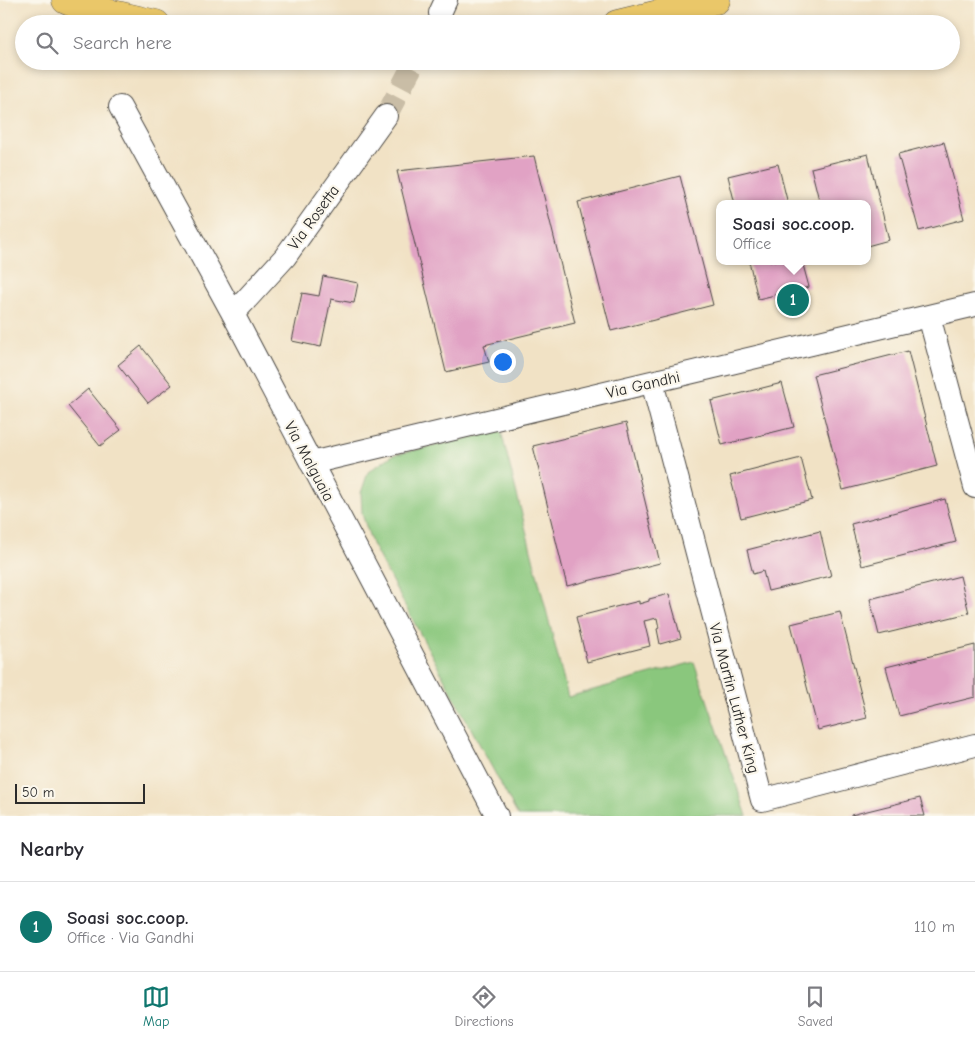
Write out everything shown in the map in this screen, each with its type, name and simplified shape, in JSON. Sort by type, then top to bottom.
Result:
[{"type":"main road","points":[[66,0],[83,7],[117,15]]},
{"type":"main road","points":[[654,15],[716,0]]},
{"type":"street","name":"Via Malguaia","points":[[120,106],[234,314],[497,816]]},
{"type":"street","name":"Via Rosetta","points":[[234,314],[284,257],[386,116]]},
{"type":"street","name":"Via Gandhi","points":[[311,463],[975,306]]},
{"type":"street","points":[[929,316],[975,487]]},
{"type":"street","name":"Via Martin Luther King","points":[[652,382],[762,800],[975,745]]},
{"type":"green space","points":[[501,431],[568,697],[694,662],[747,816],[518,816],[372,544],[362,514],[361,493],[368,472],[393,455]]},
{"type":"building","points":[[944,142],[964,219],[919,231],[898,154]]},
{"type":"building","points":[[868,154],[889,240],[871,245],[871,200],[819,200],[811,168]]},
{"type":"building","points":[[534,156],[575,323],[484,345],[489,362],[446,372],[397,171]]},
{"type":"building","points":[[778,164],[787,200],[734,200],[728,176]]},
{"type":"building","points":[[680,176],[713,305],[611,331],[578,202]]},
{"type":"building","points":[[750,265],[803,265],[809,287],[758,299]]},
{"type":"building","points":[[323,276],[358,283],[354,303],[331,299],[321,347],[292,341],[302,293],[319,296]]},
{"type":"building","points":[[141,346],[172,385],[148,403],[118,365]]},
{"type":"building","points":[[908,351],[937,466],[843,490],[813,375]]},
{"type":"building","points":[[782,383],[794,427],[722,445],[711,401]]},
{"type":"building","points":[[88,389],[121,430],[100,446],[68,406]]},
{"type":"building","points":[[626,423],[660,563],[567,586],[533,446]]},
{"type":"building","points":[[801,458],[812,500],[741,518],[730,476]]},
{"type":"building","points":[[945,499],[956,542],[862,566],[851,524]]},
{"type":"building","points":[[820,531],[831,576],[768,591],[763,571],[753,574],[747,550]]},
{"type":"building","points":[[960,576],[969,613],[879,635],[870,599]]},
{"type":"building","points":[[669,594],[681,638],[660,644],[657,618],[644,621],[650,646],[587,662],[576,617],[639,601],[639,604],[649,601],[649,599]]},
{"type":"building","points":[[840,612],[867,718],[818,730],[791,624]]},
{"type":"building","points":[[975,645],[975,697],[899,716],[886,667]]},
{"type":"building","points":[[920,798],[925,816],[851,816],[851,815]]},
{"type":"tunnel","points":[[386,116],[410,70]]},
{"type":"place","name":"Soasi soc.coop.","points":[[793,300]]}]
